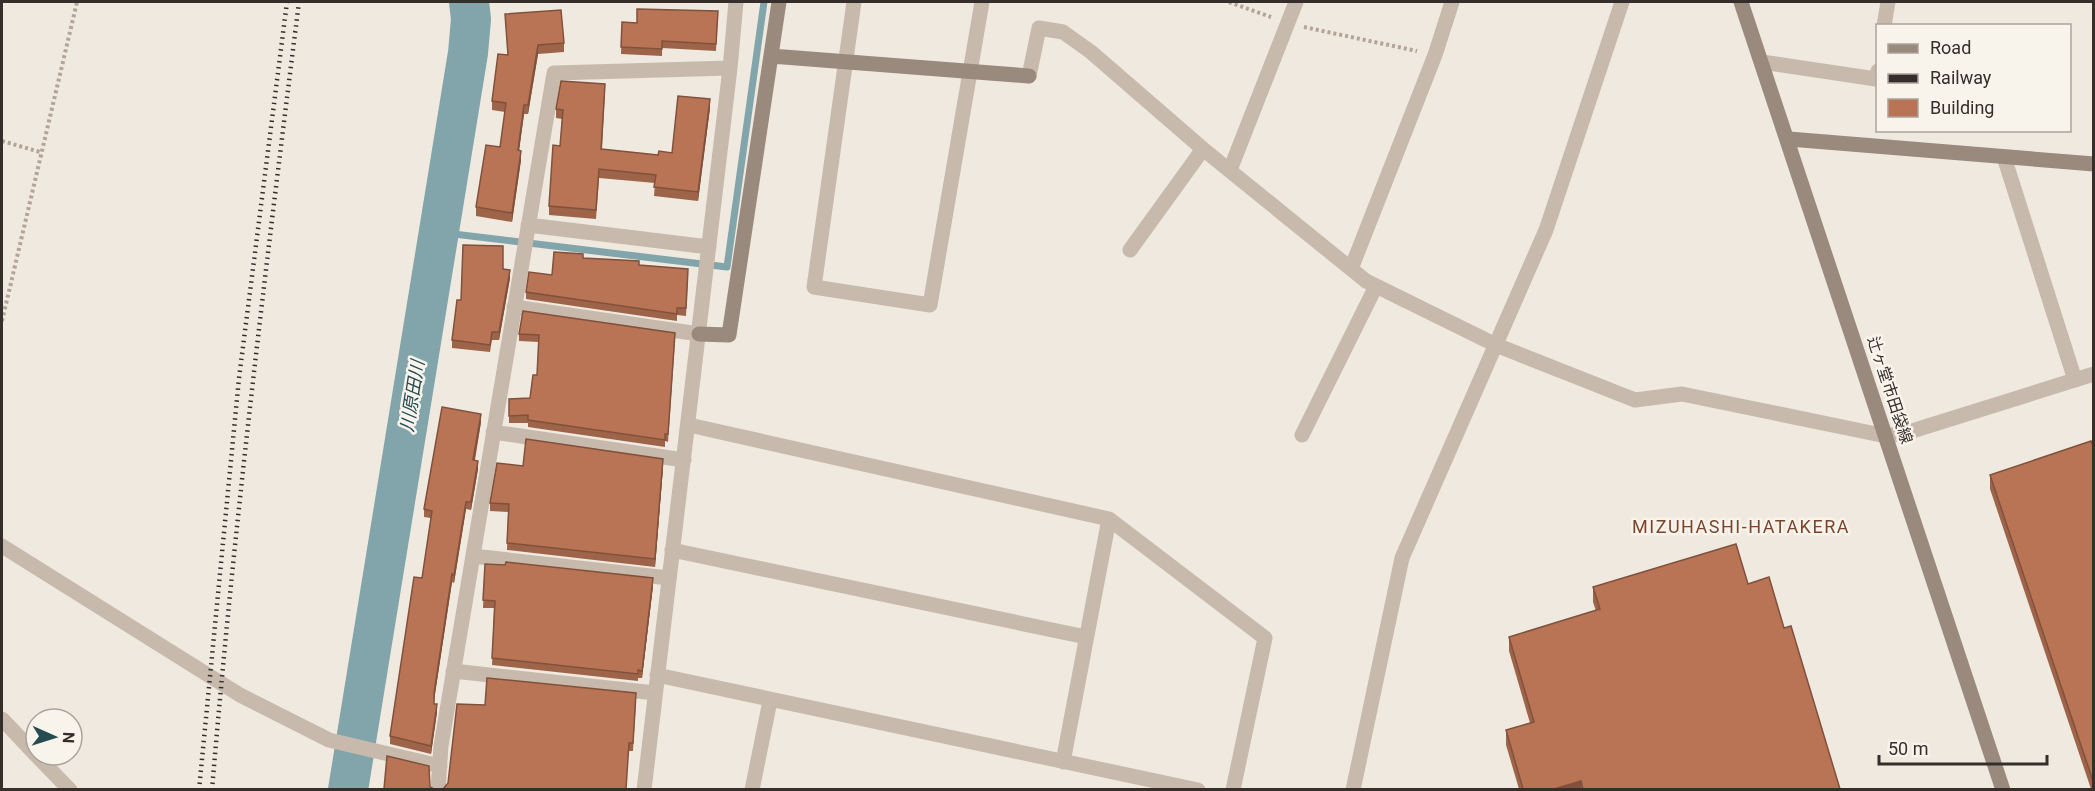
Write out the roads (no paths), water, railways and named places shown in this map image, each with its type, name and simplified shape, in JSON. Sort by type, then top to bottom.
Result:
[{"type":"street","points":[[644,789],[736,2]]},
{"type":"street","points":[[514,307],[699,333],[729,335],[779,2]]},
{"type":"street","points":[[854,2],[814,287],[930,305],[982,2]]},
{"type":"street","points":[[1230,170],[1296,2]]},
{"type":"street","points":[[1351,270],[1435,55],[1452,2]]},
{"type":"street","points":[[1353,789],[1402,558],[1546,230],[1622,2]]},
{"type":"street","name":"辻ヶ堂市田袋線","points":[[1741,2],[1789,139],[2004,789]]},
{"type":"street","points":[[1884,24],[1888,2]]},
{"type":"street","points":[[771,56],[1029,76],[1039,28],[1063,32],[1091,52],[1203,149],[1351,270],[1376,286],[1496,345],[1635,400],[1682,394],[1886,436],[1912,431],[2094,374]]},
{"type":"street","points":[[1762,62],[1876,79]]},
{"type":"street","points":[[444,789],[440,766],[453,671],[554,73],[730,68]]},
{"type":"street","points":[[1789,139],[2094,164]]},
{"type":"street","points":[[1130,250],[1203,149]]},
{"type":"street","points":[[2004,157],[2075,380]]},
{"type":"street","points":[[528,225],[709,247]]},
{"type":"street","points":[[1302,435],[1376,286]]},
{"type":"street","points":[[688,425],[1109,519],[1265,638],[1233,789]]},
{"type":"street","points":[[493,432],[684,460]]},
{"type":"street","points":[[1063,762],[1109,519]]},
{"type":"street","points":[[2,546],[260,705],[329,740],[440,766]]},
{"type":"street","points":[[672,550],[1086,637]]},
{"type":"street","points":[[473,556],[669,578]]},
{"type":"street","points":[[453,671],[655,693]]},
{"type":"street","points":[[657,675],[770,701],[1198,789]]},
{"type":"street","points":[[752,789],[770,701]]},
{"type":"street","points":[[2,718],[24,742]]},
{"type":"street","points":[[48,767],[70,789]]},
{"type":"waterway","name":"川原田川","points":[[348,790],[468,53],[471,19],[469,2]]},
{"type":"waterway","points":[[437,232],[727,267],[764,2]]},
{"type":"railway","points":[[199,790],[239,378],[287,2]]},
{"type":"railway","points":[[212,790],[240,494],[299,2]]},
{"type":"district","name":"MIZUHASHI-HATAKERA","points":[[1741,526]]}]
